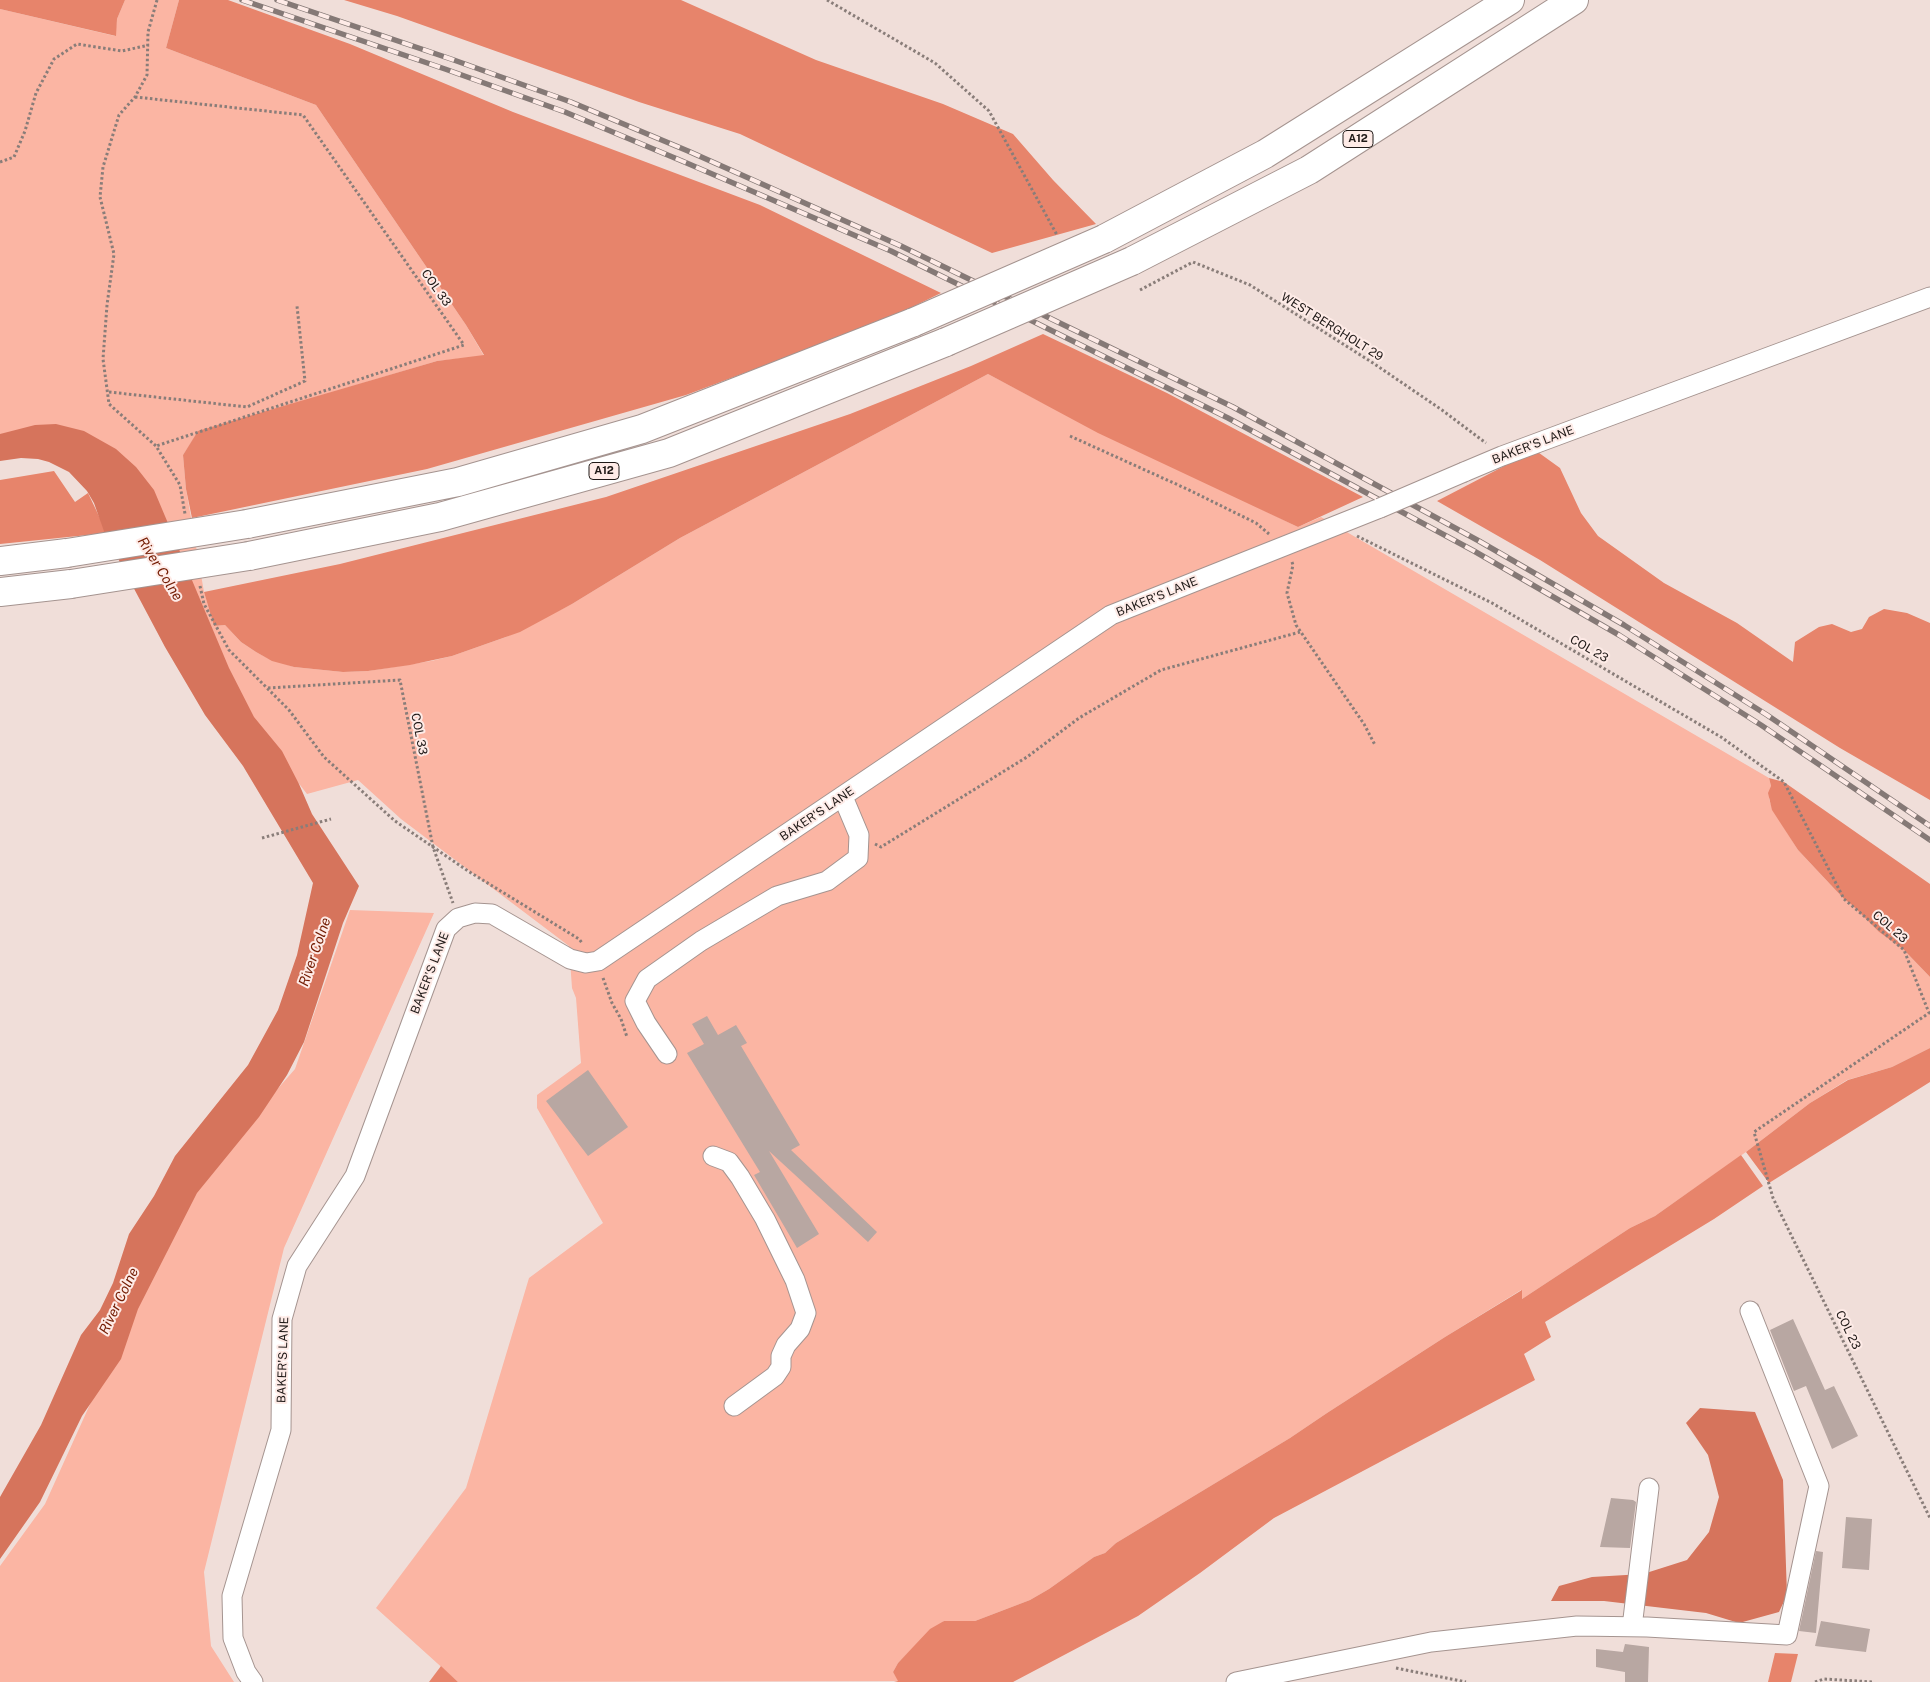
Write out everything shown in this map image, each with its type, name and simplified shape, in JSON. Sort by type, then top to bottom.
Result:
[{"type":"highway","name":"A12","points":[[0,561],[67,553],[247,524],[458,482],[642,429],[914,322],[1104,238],[1265,154],[1510,0]]},
{"type":"highway","name":"A12","points":[[0,592],[71,584],[249,556],[440,517],[669,452],[946,342],[1132,261],[1309,170],[1574,0]]},
{"type":"street","name":"BAKER'S LANE","points":[[254,1682],[246,1672],[233,1638],[232,1596],[281,1430],[282,1319],[296,1266],[355,1176],[446,928],[458,918],[475,913],[492,914],[570,959],[586,962],[598,961],[1111,615],[1336,526],[1502,456],[1930,296]]},
{"type":"street","points":[[667,1054],[646,1023],[635,1001],[647,979],[701,941],[777,896],[827,881],[858,858],[860,836],[843,797]]},
{"type":"street","points":[[713,1156],[729,1162],[755,1202],[796,1280],[806,1313],[800,1329],[786,1345],[781,1356],[781,1367],[775,1376],[734,1406]]},
{"type":"street","points":[[1236,1682],[1326,1662],[1431,1642],[1577,1626],[1787,1635],[1818,1486],[1750,1311]]},
{"type":"street","points":[[1632,1627],[1649,1488]]},
{"type":"path","points":[[157,0],[148,32],[147,75],[135,97],[119,115],[103,167],[100,197],[114,254],[107,305],[103,359],[109,392],[247,407],[305,381],[297,306]]},
{"type":"path","points":[[827,0],[935,63],[989,111],[1060,241]]},
{"type":"path","points":[[0,162],[14,157],[25,131],[36,93],[54,59],[77,44],[122,51],[149,45]]},
{"type":"path","name":"COL 33","points":[[109,392],[109,404],[156,446],[464,345],[303,115],[135,97]]},
{"type":"path","name":"WEST BERGHOLT 29","points":[[1140,290],[1193,262],[1250,285],[1373,363],[1442,410],[1502,456]]},
{"type":"path","points":[[1070,436],[1187,489],[1256,523],[1284,546],[1293,566],[1287,593],[1296,625],[1364,724],[1375,745]]},
{"type":"path","name":"COL 23","points":[[1336,526],[1492,603],[1721,737],[1784,782],[1844,899],[1904,950],[1929,1013],[1754,1132],[1773,1198],[1930,1518]]},
{"type":"path","points":[[860,836],[881,847],[1027,757],[1079,718],[1161,670],[1300,632]]},
{"type":"path","name":"COL 33","points":[[433,847],[394,821],[324,757],[289,710],[268,688],[400,680],[433,847],[458,918]]},
{"type":"path","points":[[262,838],[331,819]]},
{"type":"path","points":[[433,847],[468,871],[579,939],[598,961],[612,1003],[622,1019],[627,1037]]},
{"type":"path","points":[[1815,1682],[1824,1679],[1873,1682]]},
{"type":"shaded area","points":[[0,0],[125,0],[117,19],[116,36],[0,9]]},
{"type":"shaded area","points":[[125,0],[179,0],[166,48],[316,105],[466,325],[484,356],[437,361],[198,432],[183,455],[186,489],[204,592],[214,626],[225,625],[241,642],[256,652],[267,658],[294,667],[343,672],[368,671],[452,656],[506,637],[572,604],[680,538],[988,374],[1039,401],[1298,527],[1321,517],[1769,778],[1771,786],[1769,799],[1773,810],[1798,850],[1844,899],[1879,932],[1904,950],[1930,977],[1930,1048],[1892,1067],[1847,1080],[1810,1103],[1746,1152],[1655,1216],[1630,1228],[1522,1299],[1521,1290],[1290,1438],[1116,1543],[1105,1553],[1094,1557],[1049,1589],[1030,1600],[975,1621],[944,1621],[898,1663],[893,1672],[899,1681],[458,1682],[376,1608],[466,1488],[529,1278],[603,1223],[537,1108],[537,1095],[581,1063],[576,998],[572,988],[569,946],[401,819],[358,780],[307,794],[201,657],[85,434],[0,449],[0,9],[115,36],[117,19]]},
{"type":"shaded area","points":[[179,0],[228,0],[350,44],[513,112],[760,205],[941,293],[888,319],[686,395],[427,469],[192,518],[186,489],[183,455],[198,431],[437,361],[484,355],[466,325],[316,105],[166,48]]},
{"type":"shaded area","points":[[344,0],[681,0],[816,60],[943,104],[1013,134],[1053,180],[1096,224],[992,253],[740,134],[639,102],[397,16]]},
{"type":"shaded area","points":[[1043,334],[1167,393],[1363,497],[1298,527],[1098,433],[988,374],[680,538],[572,604],[520,632],[452,656],[368,671],[343,672],[294,667],[272,661],[256,652],[241,642],[225,625],[214,626],[204,592],[340,564],[606,497],[850,414],[971,366]]},
{"type":"shaded area","points":[[1535,450],[1560,468],[1581,513],[1598,536],[1664,583],[1737,623],[1793,662],[1795,642],[1819,627],[1832,624],[1851,632],[1862,629],[1869,617],[1884,609],[1907,613],[1930,623],[1930,800],[1840,748],[1540,560],[1437,501]]},
{"type":"shaded area","points":[[54,471],[75,502],[88,493],[107,533],[0,544],[0,480]]},
{"type":"shaded area","points":[[1769,778],[1784,782],[1930,884],[1930,977],[1904,950],[1879,932],[1844,899],[1798,850],[1772,810],[1768,793],[1771,786]]},
{"type":"shaded area","points":[[350,910],[434,913],[284,1248],[204,1572],[211,1646],[234,1682],[0,1682],[0,1566],[45,1504],[184,1196],[295,1069]]},
{"type":"shaded area","points":[[1930,1048],[1930,1082],[1769,1183],[1746,1152],[1810,1103],[1848,1080],[1892,1067]]},
{"type":"shaded area","points":[[1741,1155],[1763,1186],[1714,1219],[1545,1322],[1551,1337],[1524,1354],[1535,1380],[1274,1518],[1138,1616],[1013,1682],[894,1682],[898,1681],[893,1672],[898,1663],[930,1629],[944,1621],[975,1621],[1030,1600],[1049,1589],[1094,1557],[1105,1553],[1116,1543],[1290,1438],[1445,1337],[1522,1290],[1522,1299],[1630,1228],[1655,1216]]},
{"type":"shaded area","points":[[1775,1653],[1798,1654],[1791,1682],[1768,1682]]},
{"type":"shaded area","points":[[441,1666],[458,1682],[429,1682]]},
{"type":"water","name":"River Colne","points":[[56,424],[84,431],[116,449],[136,467],[154,490],[229,668],[254,717],[282,751],[312,814],[359,886],[343,923],[304,1042],[287,1075],[259,1117],[197,1193],[138,1309],[121,1359],[82,1416],[40,1502],[0,1559],[0,1497],[41,1425],[81,1335],[100,1310],[113,1283],[129,1234],[154,1196],[175,1156],[248,1065],[278,1010],[297,955],[313,883],[243,766],[205,715],[165,647],[105,534],[94,503],[87,491],[69,472],[49,462],[21,458],[0,461],[0,434],[35,425]]},
{"type":"water","points":[[1700,1408],[1755,1412],[1783,1480],[1787,1595],[1779,1612],[1739,1623],[1706,1613],[1604,1601],[1551,1601],[1559,1586],[1592,1577],[1643,1574],[1687,1560],[1709,1532],[1719,1497],[1708,1455],[1686,1423]]},
{"type":"building","points":[[707,1016],[718,1035],[736,1025],[747,1043],[741,1046],[800,1145],[791,1150],[877,1232],[868,1242],[769,1151],[819,1234],[797,1248],[754,1175],[760,1172],[687,1053],[704,1044],[692,1024]]},
{"type":"building","points":[[588,1070],[628,1127],[588,1156],[546,1101]]},
{"type":"building","points":[[1793,1319],[1825,1390],[1834,1386],[1858,1436],[1832,1449],[1806,1386],[1794,1391],[1770,1330]]},
{"type":"building","points":[[1611,1498],[1633,1500],[1636,1502],[1630,1548],[1600,1547]]},
{"type":"building","points":[[1846,1517],[1872,1519],[1869,1570],[1842,1568]]},
{"type":"building","points":[[1816,1551],[1823,1552],[1816,1633],[1799,1631]]},
{"type":"building","points":[[1821,1621],[1870,1629],[1866,1652],[1815,1646]]},
{"type":"building","points":[[1625,1644],[1649,1647],[1648,1682],[1625,1682],[1625,1672],[1596,1667],[1596,1649],[1623,1652]]},
{"type":"railway","points":[[242,0],[565,112],[682,161],[891,251],[1228,418],[1474,551],[1619,635],[1761,725],[1930,840]]},
{"type":"railway","points":[[277,0],[571,102],[688,151],[901,246],[1233,407],[1479,541],[1624,625],[1767,715],[1930,826]]}]
